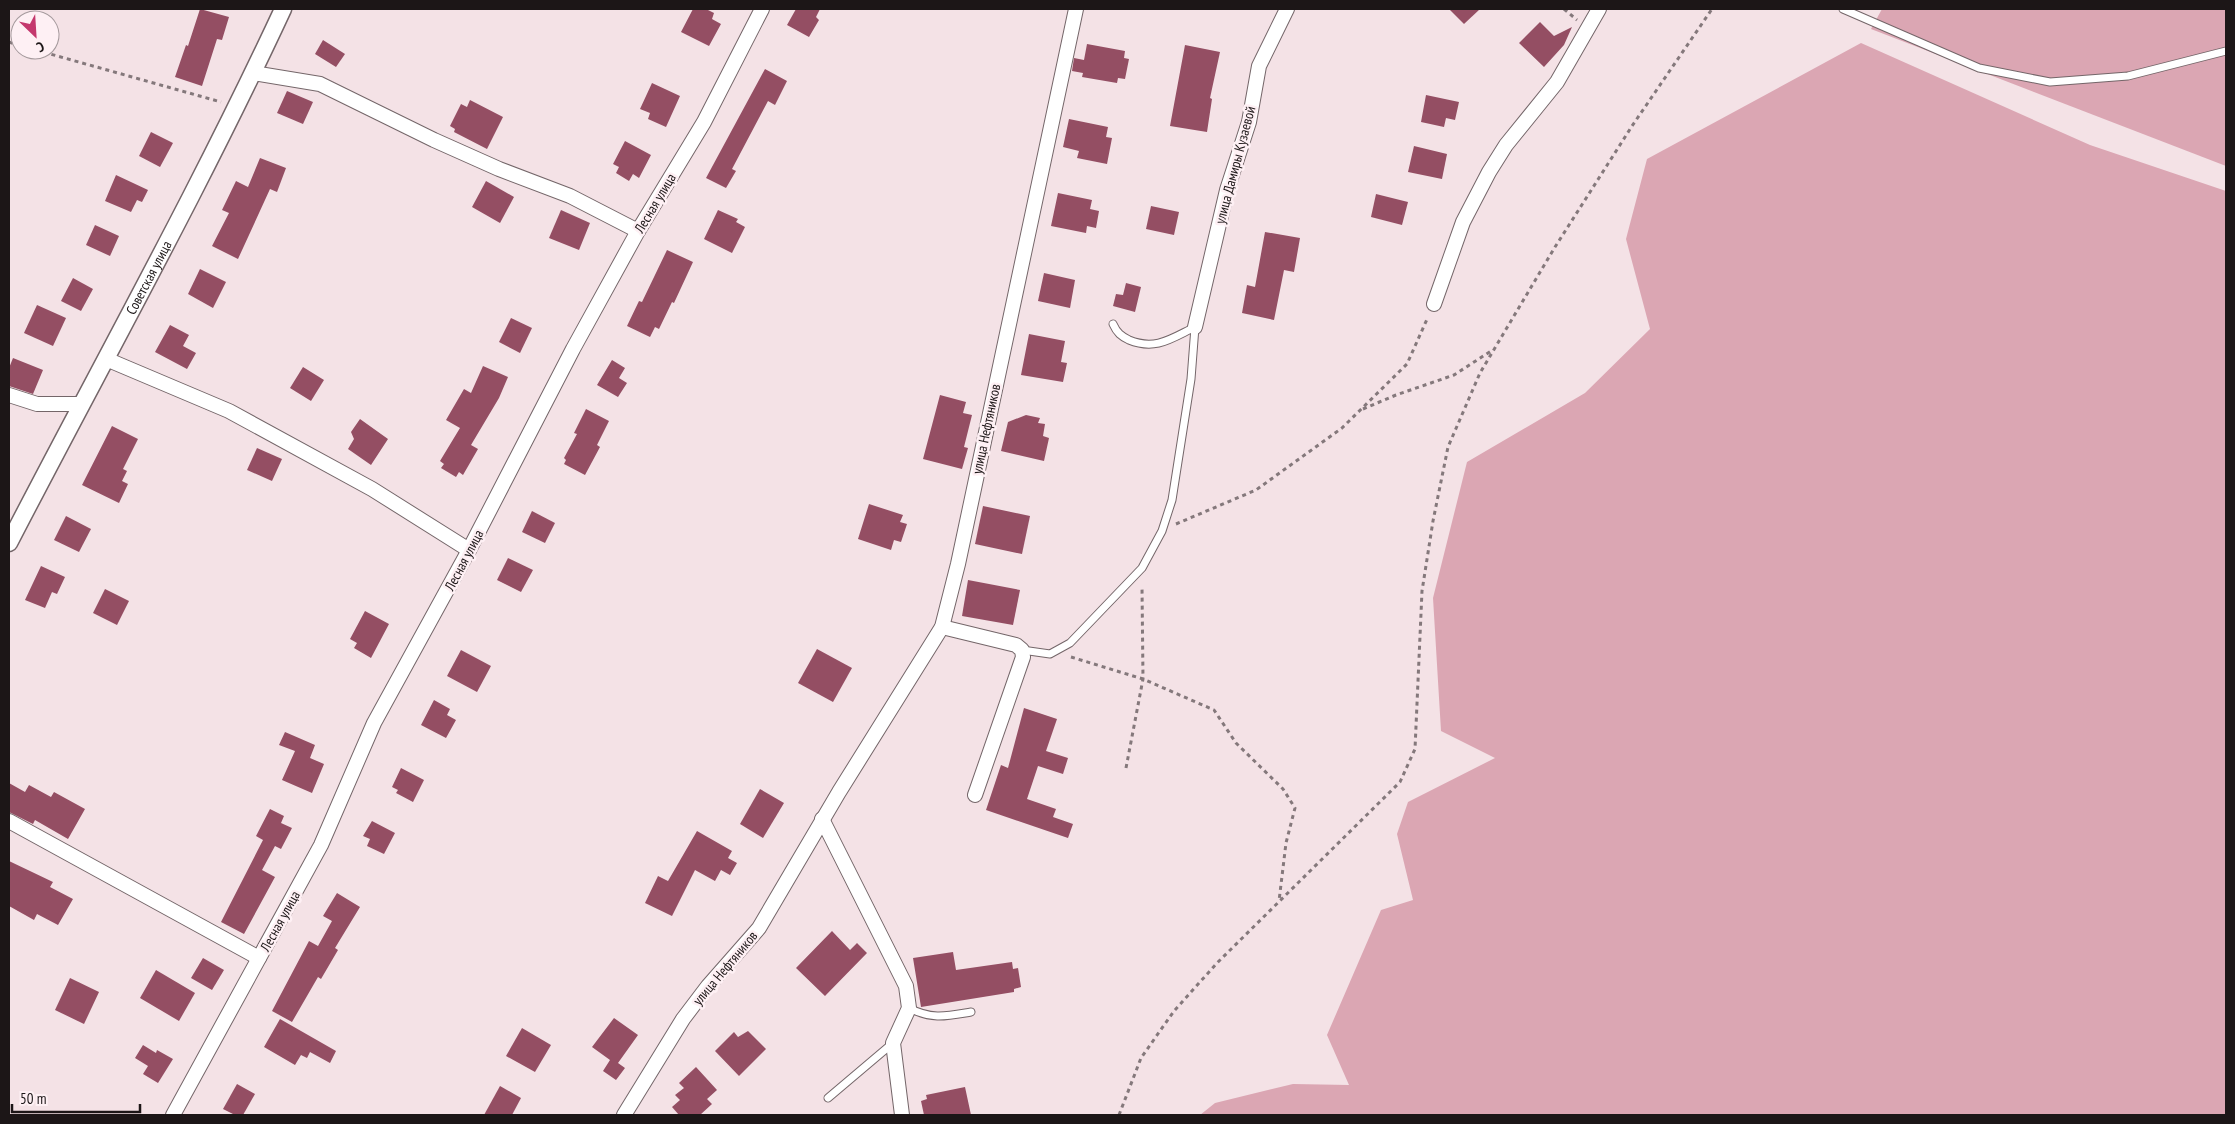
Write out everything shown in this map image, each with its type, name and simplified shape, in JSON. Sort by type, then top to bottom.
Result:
[{"type":"street","name":"Советская улица","points":[[9,543],[253,73],[283,9]]},
{"type":"street","name":"Лесная улица","points":[[173,1115],[321,845],[374,723],[469,550],[569,358],[638,231],[704,122],[762,9]]},
{"type":"street","name":"улица Нефтяников","points":[[624,1115],[683,1019],[708,986],[759,928],[822,819],[942,627],[958,564],[1076,9]]},
{"type":"street","name":"улица Дамиры Кузаевой","points":[[1196,327],[1227,190],[1249,122],[1259,66],[1287,9]]},
{"type":"street","points":[[1434,304],[1463,222],[1489,172],[1506,145],[1558,82],[1599,9]]},
{"type":"street","points":[[253,73],[320,84],[434,140],[500,169],[570,196],[638,231]]},
{"type":"street","points":[[106,359],[229,411],[372,489],[469,550]]},
{"type":"street","points":[[9,395],[37,404],[81,404]]},
{"type":"street","points":[[942,627],[1016,645],[1022,650],[1023,657],[975,795]]},
{"type":"street","points":[[822,819],[906,986],[910,1008],[893,1043],[902,1115]]},
{"type":"street","points":[[9,821],[259,958]]},
{"type":"lane","points":[[1843,9],[1979,68],[2050,82],[2128,76],[2226,51]]},
{"type":"lane","points":[[1022,650],[1050,654],[1070,643],[1142,568],[1162,530],[1172,500],[1191,379],[1196,327],[1151,346],[1122,337],[1116,331],[1114,324]]},
{"type":"lane","points":[[910,1008],[923,1015],[947,1016],[971,1012]]},
{"type":"lane","points":[[828,1098],[893,1043]]},
{"type":"path","points":[[1119,1115],[1140,1058],[1174,1011],[1217,963],[1400,782],[1415,749],[1422,591],[1432,521],[1448,447],[1480,373],[1555,247],[1632,126],[1712,9]]},
{"type":"path","points":[[60,57],[236,106]]},
{"type":"path","points":[[1162,530],[1256,490],[1342,428],[1407,364],[1434,304]]},
{"type":"path","points":[[1360,410],[1454,375],[1494,350]]},
{"type":"path","points":[[1126,768],[1143,679],[1142,568]]},
{"type":"path","points":[[1050,654],[1076,657],[1143,679],[1214,710],[1236,743],[1283,789],[1295,808],[1286,843],[1279,902]]},
{"type":"shaded area","points":[[1882,9],[2226,9],[2226,166],[1871,29]]},
{"type":"shaded area","points":[[1861,43],[2090,145],[2226,191],[2226,1115],[1200,1115],[1215,1103],[1293,1084],[1349,1085],[1327,1035],[1381,910],[1413,900],[1397,834],[1408,802],[1495,758],[1441,731],[1433,598],[1467,462],[1585,393],[1650,329],[1626,239],[1647,159]]},
{"type":"building","points":[[200,9],[229,17],[222,40],[217,39],[202,86],[175,77],[186,45],[188,46]]},
{"type":"building","points":[[693,9],[706,9],[714,13],[712,19],[721,24],[709,46],[681,32]]},
{"type":"building","points":[[796,9],[820,9],[816,17],[819,20],[809,37],[787,25]]},
{"type":"building","points":[[1449,9],[1480,9],[1464,24]]},
{"type":"building","points":[[1540,22],[1554,36],[1572,27],[1564,45],[1544,67],[1519,43]]},
{"type":"building","points":[[323,40],[345,54],[336,67],[315,54]]},
{"type":"building","points":[[1087,44],[1125,51],[1124,58],[1129,59],[1125,79],[1118,78],[1117,83],[1082,77],[1083,73],[1072,71],[1074,58],[1084,60]]},
{"type":"building","points":[[1185,45],[1220,52],[1210,98],[1212,99],[1207,132],[1170,126]]},
{"type":"building","points":[[765,69],[787,81],[775,105],[768,101],[732,169],[736,171],[726,188],[706,178]]},
{"type":"building","points":[[652,83],[680,96],[666,127],[648,119],[650,113],[640,109]]},
{"type":"building","points":[[287,91],[313,102],[303,124],[277,113]]},
{"type":"building","points":[[1426,95],[1459,102],[1455,120],[1446,118],[1444,127],[1421,122]]},
{"type":"building","points":[[470,100],[503,117],[487,149],[454,132],[455,129],[450,126],[461,104],[467,107]]},
{"type":"building","points":[[1069,119],[1108,127],[1106,137],[1112,138],[1107,164],[1077,158],[1079,151],[1063,147]]},
{"type":"building","points":[[151,132],[173,143],[160,167],[139,156]]},
{"type":"building","points":[[625,141],[651,155],[639,178],[633,174],[629,181],[616,173],[619,167],[613,164]]},
{"type":"building","points":[[1414,146],[1447,154],[1442,179],[1408,172]]},
{"type":"building","points":[[260,158],[286,168],[277,192],[270,189],[238,259],[212,246],[229,213],[222,210],[236,181],[248,187]]},
{"type":"building","points":[[116,175],[148,190],[142,202],[137,200],[131,212],[105,201]]},
{"type":"building","points":[[486,181],[514,197],[500,223],[472,207]]},
{"type":"building","points":[[1058,193],[1092,200],[1090,209],[1099,211],[1096,228],[1087,226],[1086,233],[1051,226]]},
{"type":"building","points":[[1376,194],[1408,202],[1402,225],[1371,217]]},
{"type":"building","points":[[1151,206],[1179,212],[1174,235],[1146,229]]},
{"type":"building","points":[[561,210],[590,223],[579,250],[549,238]]},
{"type":"building","points":[[718,210],[738,219],[736,222],[745,227],[732,253],[704,239]]},
{"type":"building","points":[[95,225],[119,236],[110,256],[86,245]]},
{"type":"building","points":[[1265,232],[1300,238],[1294,272],[1284,270],[1274,320],[1242,313],[1247,285],[1255,287]]},
{"type":"building","points":[[667,250],[693,262],[674,303],[672,302],[659,329],[655,327],[650,337],[627,326],[639,301],[642,302]]},
{"type":"building","points":[[200,269],[226,282],[213,308],[188,294]]},
{"type":"building","points":[[1044,273],[1075,280],[1070,308],[1038,301]]},
{"type":"building","points":[[73,278],[93,289],[81,311],[61,301]]},
{"type":"building","points":[[1126,283],[1141,287],[1135,312],[1113,306],[1116,294],[1123,295]]},
{"type":"building","points":[[37,305],[66,318],[53,346],[24,333]]},
{"type":"building","points":[[511,318],[532,328],[520,353],[499,342]]},
{"type":"building","points":[[170,325],[189,335],[183,346],[196,353],[187,369],[155,352]]},
{"type":"building","points":[[1029,334],[1065,341],[1061,362],[1067,363],[1063,382],[1021,375]]},
{"type":"building","points":[[13,358],[43,370],[33,394],[9,386],[9,368]]},
{"type":"building","points":[[612,360],[625,368],[619,378],[627,383],[618,397],[597,385]]},
{"type":"building","points":[[483,366],[508,377],[499,398],[471,445],[478,449],[463,475],[459,472],[456,477],[441,468],[444,464],[440,461],[460,428],[446,420],[464,389],[471,393]]},
{"type":"building","points":[[303,367],[324,380],[311,401],[290,388]]},
{"type":"building","points":[[940,395],[966,402],[963,413],[972,415],[964,447],[968,448],[962,469],[923,459]]},
{"type":"building","points":[[586,409],[609,421],[597,445],[600,447],[585,475],[564,464],[566,460],[564,458],[577,434],[574,433]]},
{"type":"building","points":[[1026,415],[1040,418],[1038,423],[1045,424],[1043,436],[1049,438],[1044,461],[1001,451],[1008,422]]},
{"type":"building","points":[[360,419],[388,439],[371,465],[348,449],[354,439],[351,432]]},
{"type":"building","points":[[112,426],[138,439],[123,469],[127,471],[122,481],[128,484],[119,503],[82,485]]},
{"type":"building","points":[[257,448],[282,459],[272,481],[247,470]]},
{"type":"building","points":[[869,504],[903,515],[900,522],[907,524],[901,542],[894,540],[891,550],[858,539]]},
{"type":"building","points":[[983,506],[1030,516],[1022,554],[975,544]]},
{"type":"building","points":[[532,511],[555,523],[545,543],[522,532]]},
{"type":"building","points":[[66,516],[91,529],[79,552],[54,540]]},
{"type":"building","points":[[508,558],[533,570],[521,592],[497,580]]},
{"type":"building","points":[[41,566],[65,577],[57,594],[52,592],[45,608],[25,600]]},
{"type":"building","points":[[968,580],[1020,590],[1013,625],[962,616]]},
{"type":"building","points":[[105,589],[129,601],[117,625],[93,613]]},
{"type":"building","points":[[365,611],[389,624],[371,658],[354,648],[357,643],[350,639]]},
{"type":"building","points":[[817,649],[852,668],[833,702],[798,683]]},
{"type":"building","points":[[461,650],[491,666],[477,692],[447,676]]},
{"type":"building","points":[[434,700],[450,709],[447,715],[456,720],[446,738],[421,725]]},
{"type":"building","points":[[1024,708],[1057,719],[1046,751],[1068,758],[1063,774],[1038,766],[1027,799],[1056,809],[1053,817],[1073,824],[1068,838],[986,810],[1001,765],[1008,768]]},
{"type":"building","points":[[285,732],[315,745],[310,758],[324,764],[312,793],[282,780],[295,751],[279,745]]},
{"type":"building","points":[[401,768],[424,780],[413,802],[396,793],[398,790],[392,787]]},
{"type":"building","points":[[9,783],[25,792],[29,785],[51,797],[54,792],[85,809],[68,839],[35,820],[33,824],[9,812]]},
{"type":"building","points":[[760,789],[784,803],[763,838],[740,824]]},
{"type":"building","points":[[270,809],[284,816],[281,823],[292,828],[281,849],[275,846],[262,870],[275,877],[244,934],[221,922],[263,840],[256,836]]},
{"type":"building","points":[[372,821],[395,833],[384,854],[367,846],[370,839],[363,836]]},
{"type":"building","points":[[697,831],[732,851],[728,858],[737,863],[730,875],[721,870],[715,881],[695,870],[672,916],[645,903],[658,876],[668,881]]},
{"type":"building","points":[[9,861],[53,882],[50,887],[73,899],[58,925],[37,914],[34,920],[9,906]]},
{"type":"building","points":[[337,893],[360,907],[335,948],[338,950],[321,979],[318,977],[292,1022],[272,1011],[309,941],[318,946],[332,921],[323,916]]},
{"type":"building","points":[[832,931],[850,950],[857,943],[867,953],[825,996],[796,968]]},
{"type":"building","points":[[953,952],[956,970],[1012,962],[1013,969],[1018,968],[1021,987],[1014,989],[1014,992],[921,1007],[913,958]]},
{"type":"building","points":[[203,958],[224,970],[212,990],[191,978]]},
{"type":"building","points":[[156,970],[195,993],[179,1021],[140,998]]},
{"type":"building","points":[[70,978],[99,992],[84,1024],[55,1010]]},
{"type":"building","points":[[614,1018],[638,1035],[618,1063],[625,1068],[616,1080],[603,1071],[610,1060],[592,1047]]},
{"type":"building","points":[[280,1019],[336,1051],[330,1063],[310,1052],[307,1058],[301,1055],[295,1065],[264,1047]]},
{"type":"building","points":[[522,1028],[551,1045],[535,1072],[506,1056]]},
{"type":"building","points":[[748,1031],[766,1049],[739,1076],[715,1051],[734,1032],[738,1037]]},
{"type":"building","points":[[143,1045],[156,1053],[157,1050],[173,1059],[158,1083],[143,1074],[148,1066],[135,1058]]},
{"type":"building","points":[[696,1067],[717,1090],[707,1099],[712,1104],[700,1115],[679,1115],[672,1107],[680,1100],[675,1095],[684,1088],[679,1083]]},
{"type":"building","points":[[237,1084],[255,1094],[243,1115],[235,1115],[223,1109]]},
{"type":"building","points":[[500,1086],[521,1098],[512,1115],[484,1115]]},
{"type":"building","points":[[965,1087],[971,1115],[924,1115],[921,1101],[927,1099],[926,1095]]}]
